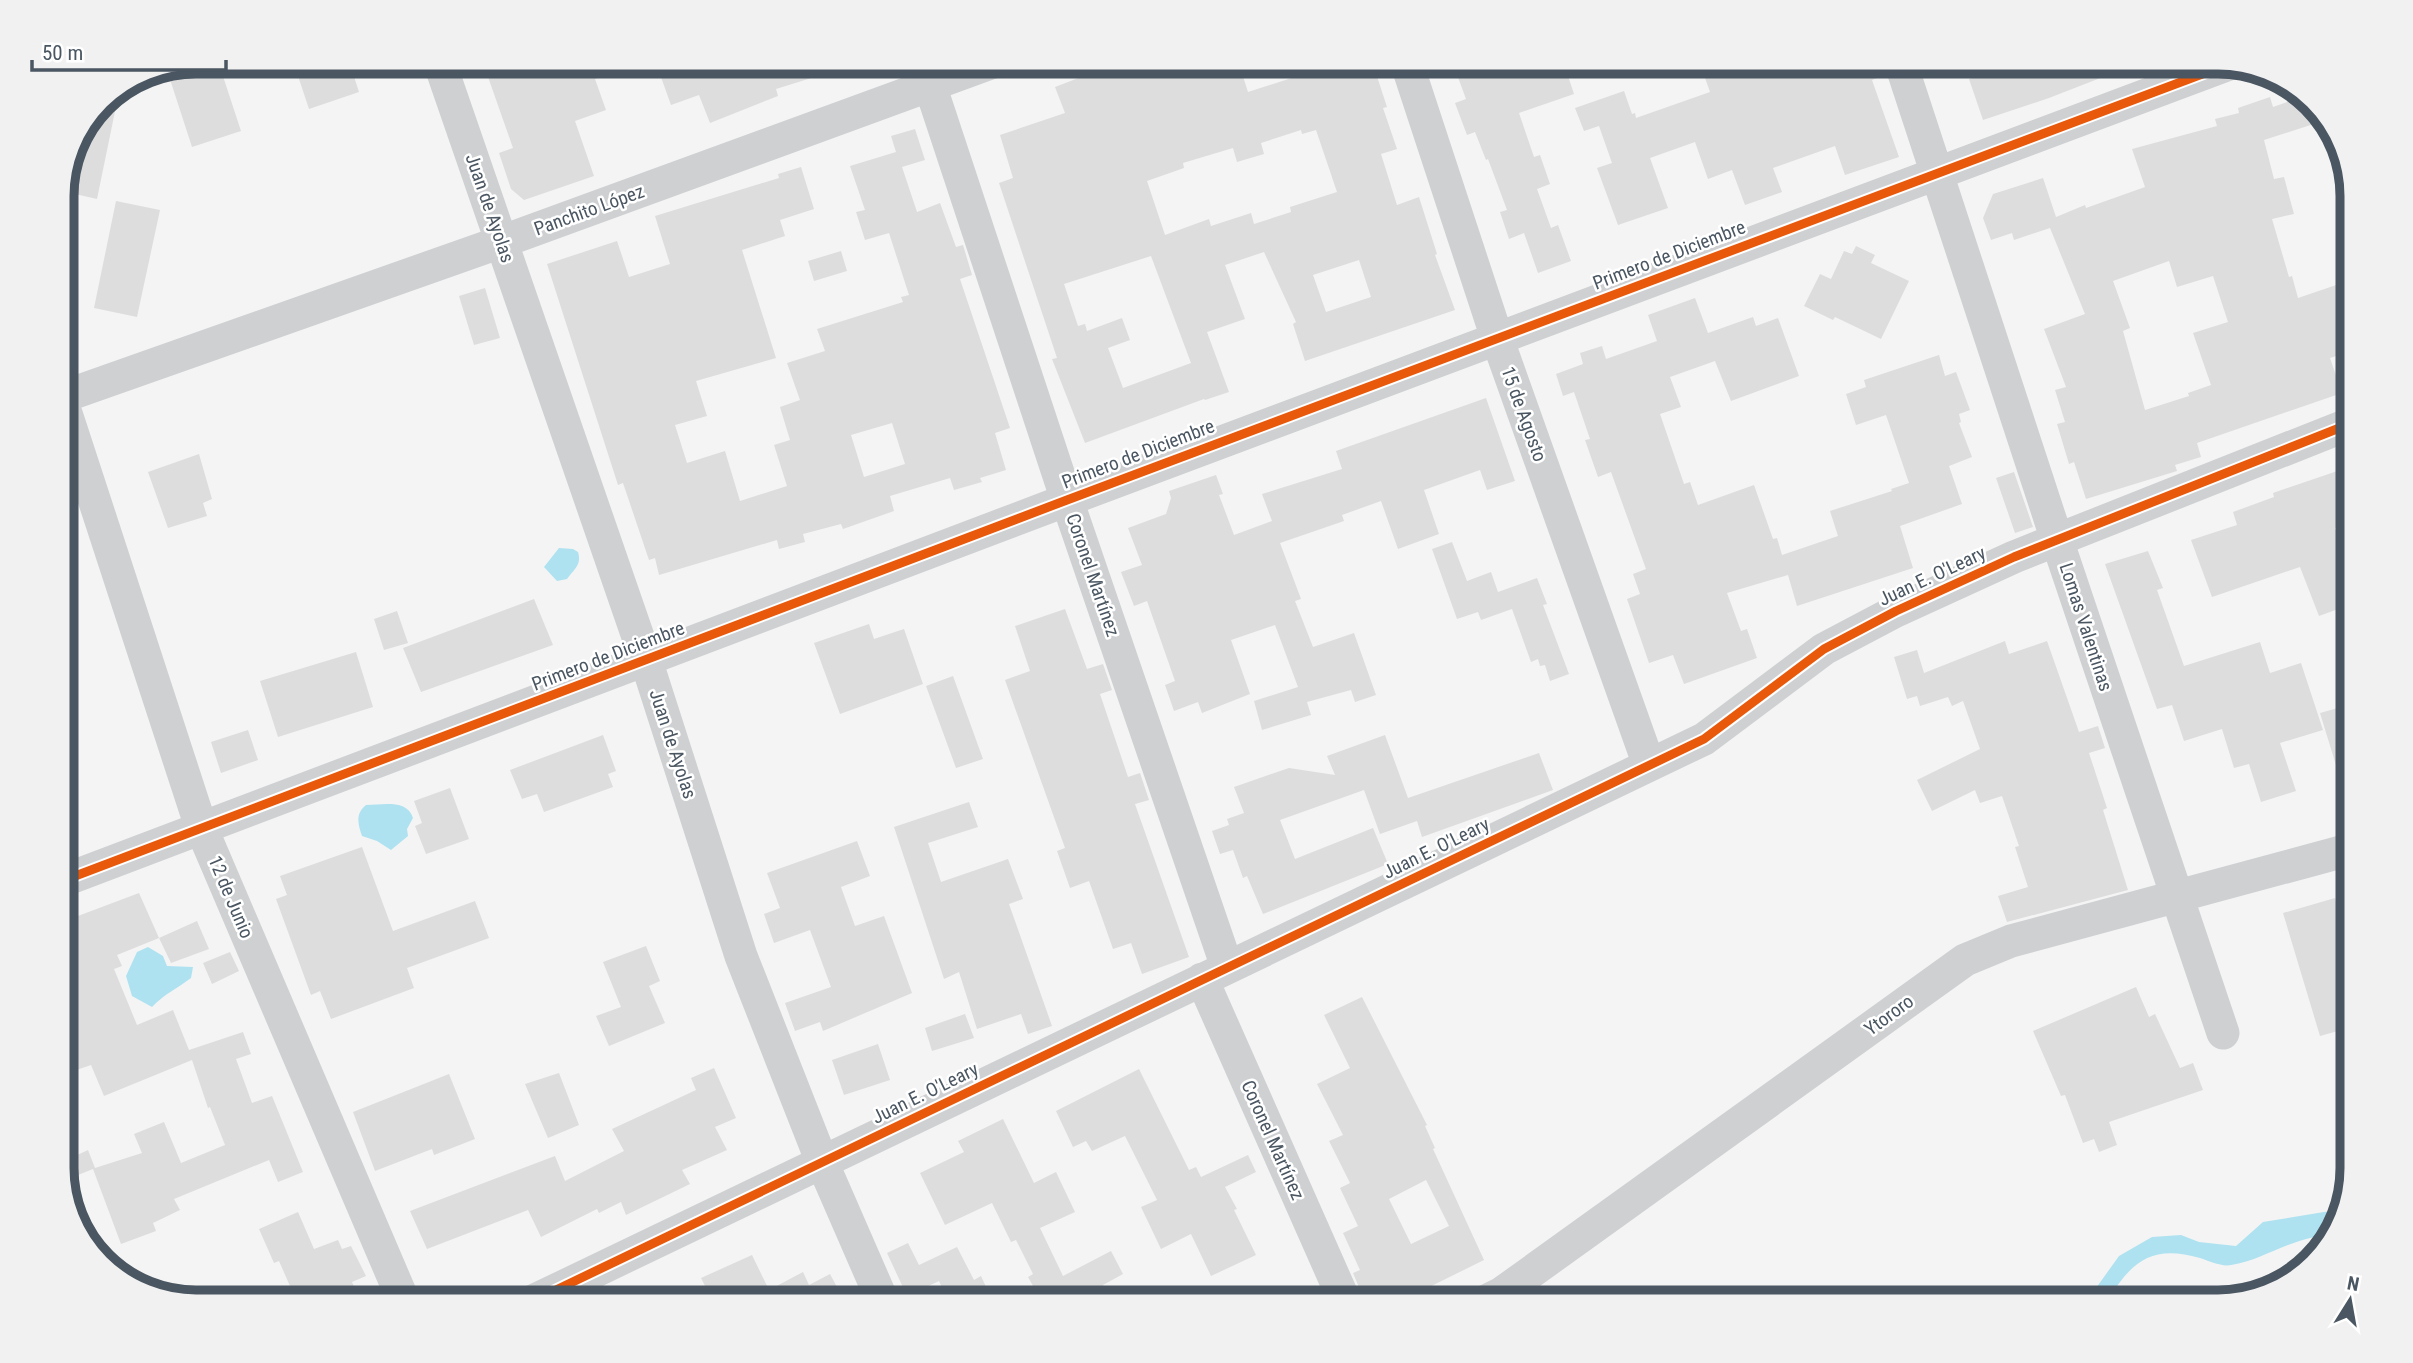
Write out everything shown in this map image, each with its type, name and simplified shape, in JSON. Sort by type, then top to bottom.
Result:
[{"type":"street","name":"Juan de Ayolas","points":[[443,74],[646,660],[741,956],[822,1162],[878,1290]]},
{"type":"street","name":"Panchito López","points":[[74,395],[501,242],[926,74]]},
{"type":"street","name":"Coronel Martínez","points":[[926,74],[1067,500],[1215,973],[1340,1290]]},
{"type":"street","name":"15 de Agosto","points":[[1410,74],[1497,338],[1649,765]]},
{"type":"street","name":"Lomas Valentinas","points":[[1904,74],[2223,1033]]},
{"type":"street","name":"Primero de Diciembre","points":[[74,876],[2202,74]]},
{"type":"street","name":"Juan E. O'Leary","points":[[556,1290],[1704,739],[1824,649],[1896,611],[2014,557],[2339,428]]},
{"type":"street","name":"12 de Junio","points":[[74,436],[201,827],[399,1290]]},
{"type":"street","name":"Ytororo","points":[[1506,1290],[1965,960],[2011,941],[2340,852]]},
{"type":"water","points":[[559,548],[578,552],[579,560],[567,579],[557,581],[544,567]]},
{"type":"water","points":[[394,804],[406,808],[413,818],[407,829],[408,836],[391,850],[362,836],[359,816],[366,805]]},
{"type":"water","points":[[148,947],[163,956],[167,966],[193,967],[191,978],[152,1007],[132,996],[126,976],[137,952]]},
{"type":"water","points":[[2331,1211],[2318,1236],[2239,1264],[2220,1264],[2183,1254],[2156,1255],[2134,1266],[2115,1290],[2095,1290],[2119,1256],[2152,1237],[2181,1235],[2199,1242],[2236,1246],[2263,1222]]},
{"type":"building","points":[[222,74],[241,131],[192,147],[169,77]]},
{"type":"building","points":[[297,74],[353,74],[359,92],[309,109]]},
{"type":"building","points":[[487,74],[609,74],[595,79],[606,110],[575,121],[594,176],[524,200],[511,189],[499,153],[513,148]]},
{"type":"building","points":[[660,74],[824,74],[776,89],[778,96],[710,123],[699,95],[671,105]]},
{"type":"building","points":[[1089,74],[1242,74],[1248,92],[1304,74],[1376,74],[1387,107],[1383,108],[1397,149],[1381,154],[1397,205],[1419,197],[1437,254],[1435,255],[1455,310],[1305,361],[1293,324],[1296,322],[1264,252],[1225,265],[1245,319],[1207,332],[1229,392],[1085,443],[1052,359],[1057,358],[999,183],[1013,178],[1000,135],[1065,113],[1055,87]],"holes":[[[1301,130],[1302,134],[1316,130],[1337,192],[1290,207],[1291,212],[1254,224],[1251,213],[1211,226],[1209,219],[1165,235],[1147,181],[1184,168],[1183,163],[1233,148],[1237,162],[1264,154],[1261,143]],[[1151,256],[1191,363],[1123,388],[1108,348],[1130,340],[1122,318],[1087,331],[1085,324],[1078,326],[1064,284]],[[1359,260],[1371,297],[1326,312],[1313,275]]]},
{"type":"building","points":[[1457,74],[1567,74],[1574,94],[1519,113],[1534,157],[1540,155],[1550,184],[1537,189],[1551,228],[1558,225],[1571,261],[1538,273],[1524,233],[1509,239],[1500,212],[1507,210],[1488,159],[1486,160],[1475,132],[1467,135],[1455,103],[1466,99]]},
{"type":"building","points":[[1704,74],[1884,74],[1872,80],[1899,157],[1845,175],[1835,146],[1773,168],[1782,192],[1745,205],[1732,170],[1708,179],[1695,142],[1650,158],[1668,208],[1618,225],[1597,168],[1612,163],[1599,126],[1584,131],[1575,108],[1624,91],[1636,118],[1710,92]]},
{"type":"building","points":[[1984,74],[2111,74],[1983,120],[1969,79]]},
{"type":"building","points":[[2270,97],[2273,107],[2293,100],[2315,123],[2264,140],[2274,179],[2284,177],[2294,214],[2272,219],[2298,298],[2339,284],[2339,355],[2330,358],[2339,385],[2339,394],[2197,443],[2201,457],[2175,465],[2177,471],[2086,499],[2074,462],[2069,464],[2057,424],[2065,422],[2055,390],[2066,387],[2044,329],[2085,314],[2050,228],[2014,240],[2012,233],[1991,240],[1983,218],[1993,194],[2043,178],[2056,217],[2085,205],[2086,208],[2145,187],[2132,149],[2217,126],[2215,119],[2239,113],[2238,108]],"holes":[[[2169,261],[2177,287],[2213,276],[2228,322],[2193,333],[2211,385],[2188,393],[2189,396],[2145,410],[2123,331],[2130,328],[2113,281]]]},
{"type":"building","points":[[117,103],[97,199],[74,194],[78,164],[86,141],[99,121]]},
{"type":"building","points":[[915,129],[925,160],[902,167],[917,212],[940,203],[956,247],[963,245],[972,275],[960,279],[1010,428],[995,433],[1006,470],[980,478],[982,482],[954,490],[950,478],[890,496],[894,511],[843,529],[841,524],[803,534],[805,542],[779,549],[777,540],[659,575],[655,558],[649,560],[623,483],[618,485],[547,264],[617,241],[629,277],[670,264],[655,216],[779,178],[778,174],[801,167],[814,209],[780,220],[785,236],[742,250],[776,358],[696,381],[707,416],[675,425],[687,463],[725,451],[740,501],[787,486],[774,445],[790,440],[780,407],[800,400],[787,363],[825,351],[817,329],[903,302],[901,297],[909,295],[889,233],[865,240],[856,212],[865,210],[850,166],[896,152],[891,136]],"holes":[[[892,423],[905,464],[864,477],[851,435]]]},
{"type":"building","points":[[116,201],[160,210],[137,317],[94,308]]},
{"type":"building","points":[[1856,246],[1875,255],[1871,263],[1909,281],[1881,339],[1835,317],[1833,320],[1804,306],[1820,274],[1831,279],[1844,251],[1852,254]]},
{"type":"building","points":[[841,251],[847,271],[814,281],[808,261]]},
{"type":"building","points":[[485,288],[500,338],[474,345],[459,296]]},
{"type":"building","points":[[1695,298],[1708,333],[1753,317],[1756,326],[1778,318],[1799,376],[1731,401],[1715,361],[1670,377],[1681,407],[1660,414],[1684,484],[1690,482],[1698,505],[1754,485],[1773,539],[1777,538],[1782,555],[1838,536],[1830,511],[1909,483],[1886,415],[1856,425],[1846,394],[1866,387],[1864,380],[1939,355],[1945,376],[1956,372],[1970,410],[1959,414],[1959,423],[1972,457],[1949,466],[1962,504],[1900,526],[1913,568],[1797,606],[1788,575],[1727,593],[1741,631],[1747,629],[1757,658],[1684,684],[1673,655],[1649,663],[1627,599],[1640,594],[1633,574],[1646,569],[1611,472],[1598,477],[1585,440],[1590,439],[1574,392],[1563,396],[1556,374],[1583,364],[1580,353],[1602,346],[1606,359],[1657,341],[1648,315]]},
{"type":"building","points":[[1486,398],[1515,481],[1487,490],[1480,470],[1424,490],[1439,534],[1398,549],[1381,501],[1342,515],[1344,521],[1280,543],[1301,599],[1295,601],[1313,647],[1354,633],[1376,695],[1355,702],[1351,690],[1307,702],[1311,715],[1262,730],[1254,701],[1298,687],[1275,625],[1231,640],[1250,694],[1202,713],[1198,702],[1174,711],[1165,685],[1175,681],[1147,601],[1134,606],[1121,572],[1142,565],[1128,528],[1166,514],[1171,498],[1169,491],[1216,475],[1223,494],[1219,495],[1234,535],[1272,521],[1262,494],[1342,469],[1336,451]]},
{"type":"building","points":[[199,454],[212,499],[203,503],[207,516],[168,528],[148,472]]},
{"type":"building","points":[[2339,470],[2339,526],[2335,528],[2339,540],[2339,609],[2319,616],[2300,567],[2212,597],[2191,540],[2237,525],[2233,512],[2274,497],[2273,493]]},
{"type":"building","points":[[2014,472],[2033,527],[2015,533],[1996,478]]},
{"type":"building","points":[[1452,542],[1467,581],[1491,572],[1498,592],[1537,578],[1547,604],[1543,605],[1569,674],[1550,681],[1545,665],[1540,666],[1538,659],[1531,662],[1512,609],[1481,620],[1478,612],[1457,619],[1432,549]]},
{"type":"building","points":[[2148,551],[2163,588],[2157,590],[2184,666],[2260,642],[2270,673],[2301,663],[2323,730],[2280,743],[2296,791],[2261,802],[2249,764],[2234,768],[2222,729],[2184,741],[2172,705],[2157,709],[2105,564]]},
{"type":"building","points":[[534,599],[553,645],[421,692],[403,648]]},
{"type":"building","points":[[1065,609],[1087,669],[1103,664],[1112,690],[1100,694],[1128,777],[1140,773],[1149,800],[1135,804],[1189,957],[1142,974],[1131,943],[1113,949],[1089,881],[1070,888],[1057,851],[1065,848],[1005,680],[1030,671],[1015,626]]},
{"type":"building","points":[[397,611],[408,643],[384,650],[374,619]]},
{"type":"building","points":[[869,624],[874,639],[904,629],[923,684],[840,714],[814,643]]},
{"type":"building","points":[[2005,641],[2009,654],[2047,641],[2079,732],[2098,726],[2105,748],[2089,753],[2107,808],[2103,810],[2128,890],[2007,922],[1998,896],[2028,887],[2015,847],[2019,846],[2002,796],[1980,803],[1975,790],[1932,811],[1917,780],[1980,749],[1963,701],[1952,706],[1948,697],[1920,706],[1917,696],[1907,699],[1894,657],[1917,650],[1924,673]]},
{"type":"building","points":[[356,652],[373,707],[278,737],[260,681]]},
{"type":"building","points":[[953,676],[983,759],[956,768],[926,686]]},
{"type":"building","points":[[2340,708],[2340,777],[2320,713]]},
{"type":"building","points":[[248,730],[258,760],[221,773],[211,742]]},
{"type":"building","points":[[603,735],[616,771],[608,774],[613,787],[544,812],[537,794],[522,799],[510,770]]},
{"type":"building","points":[[1385,735],[1408,798],[1539,753],[1553,790],[1422,837],[1417,821],[1380,834],[1364,790],[1280,820],[1295,859],[1373,828],[1388,864],[1263,914],[1247,876],[1243,878],[1233,850],[1220,854],[1212,831],[1229,825],[1227,819],[1244,813],[1234,787],[1289,768],[1335,775],[1327,756]]},
{"type":"building","points":[[450,788],[469,839],[426,854],[415,826],[422,823],[414,801]]},
{"type":"building","points":[[969,802],[978,827],[928,843],[941,882],[1008,859],[1023,899],[1009,904],[1052,1026],[1028,1034],[1021,1014],[977,1029],[959,972],[944,979],[894,827]]},
{"type":"building","points":[[857,841],[870,876],[841,887],[855,926],[884,916],[912,993],[823,1031],[820,1022],[795,1031],[785,1003],[831,987],[810,930],[774,943],[764,914],[780,908],[767,873]]},
{"type":"building","points":[[362,847],[393,931],[475,901],[489,938],[407,968],[414,988],[331,1019],[320,991],[311,995],[276,899],[287,895],[280,876]]},
{"type":"building","points":[[139,893],[159,938],[117,955],[122,966],[114,969],[137,1025],[173,1010],[189,1050],[243,1032],[251,1054],[236,1059],[252,1103],[272,1096],[303,1172],[278,1182],[269,1160],[174,1199],[180,1210],[153,1223],[156,1231],[121,1244],[93,1169],[74,1177],[74,1156],[88,1150],[95,1168],[142,1153],[134,1134],[164,1122],[181,1163],[225,1145],[210,1107],[208,1108],[192,1060],[104,1096],[91,1065],[74,1071],[74,917]]},
{"type":"building","points":[[2335,898],[2340,915],[2340,1030],[2320,1036],[2283,913]]},
{"type":"building","points":[[197,921],[209,949],[171,963],[159,938]]},
{"type":"building","points":[[646,946],[660,981],[649,986],[665,1023],[609,1046],[596,1016],[621,1007],[603,962]]},
{"type":"building","points":[[230,952],[239,971],[212,984],[203,963]]},
{"type":"building","points":[[2136,987],[2149,1017],[2155,1014],[2180,1068],[2193,1063],[2203,1090],[2109,1122],[2117,1145],[2099,1152],[2094,1139],[2083,1143],[2065,1095],[2061,1096],[2033,1031]]},
{"type":"building","points":[[1362,997],[1427,1125],[1425,1126],[1435,1148],[1433,1149],[1484,1260],[1423,1290],[1360,1290],[1353,1273],[1360,1270],[1343,1233],[1358,1226],[1340,1188],[1350,1183],[1329,1141],[1343,1135],[1317,1084],[1350,1068],[1324,1015]],"holes":[[[1426,1180],[1449,1226],[1411,1244],[1389,1199]]]},
{"type":"building","points":[[965,1014],[974,1038],[932,1051],[925,1028]]},
{"type":"building","points":[[878,1044],[890,1080],[844,1095],[832,1060]]},
{"type":"building","points":[[714,1068],[736,1118],[715,1127],[727,1150],[682,1170],[690,1184],[626,1215],[621,1202],[599,1213],[597,1209],[541,1237],[528,1210],[427,1249],[410,1211],[555,1156],[565,1181],[624,1151],[612,1129],[696,1090],[691,1078]]},
{"type":"building","points":[[1139,1069],[1189,1170],[1196,1167],[1201,1177],[1248,1155],[1256,1172],[1225,1187],[1256,1255],[1211,1276],[1191,1234],[1161,1249],[1141,1207],[1157,1200],[1125,1136],[1092,1151],[1086,1141],[1073,1147],[1056,1111]]},
{"type":"building","points":[[559,1073],[579,1125],[548,1138],[525,1084]]},
{"type":"building","points":[[449,1074],[475,1139],[434,1155],[432,1149],[375,1171],[353,1112]]},
{"type":"building","points":[[1003,1119],[1034,1183],[1056,1172],[1075,1212],[1040,1228],[1063,1276],[1111,1251],[1123,1274],[1103,1285],[1105,1290],[1035,1290],[1028,1277],[1033,1274],[1016,1240],[1011,1242],[992,1203],[945,1225],[920,1173],[964,1152],[958,1141]]},
{"type":"building","points":[[298,1212],[314,1249],[338,1240],[342,1249],[351,1246],[366,1276],[352,1282],[356,1290],[292,1290],[279,1261],[274,1263],[259,1229]]},
{"type":"building","points":[[908,1243],[919,1265],[957,1247],[974,1280],[981,1276],[987,1290],[943,1290],[939,1281],[920,1290],[904,1290],[887,1253]]},
{"type":"building","points":[[752,1255],[769,1290],[707,1290],[701,1278]]},
{"type":"building","points":[[803,1272],[809,1285],[830,1274],[839,1290],[769,1290]]},
{"type":"cycle path","points":[[74,876],[2202,74]]},
{"type":"cycle path","points":[[556,1290],[1704,739],[1824,649],[1896,611],[2014,557],[2339,428]]}]
